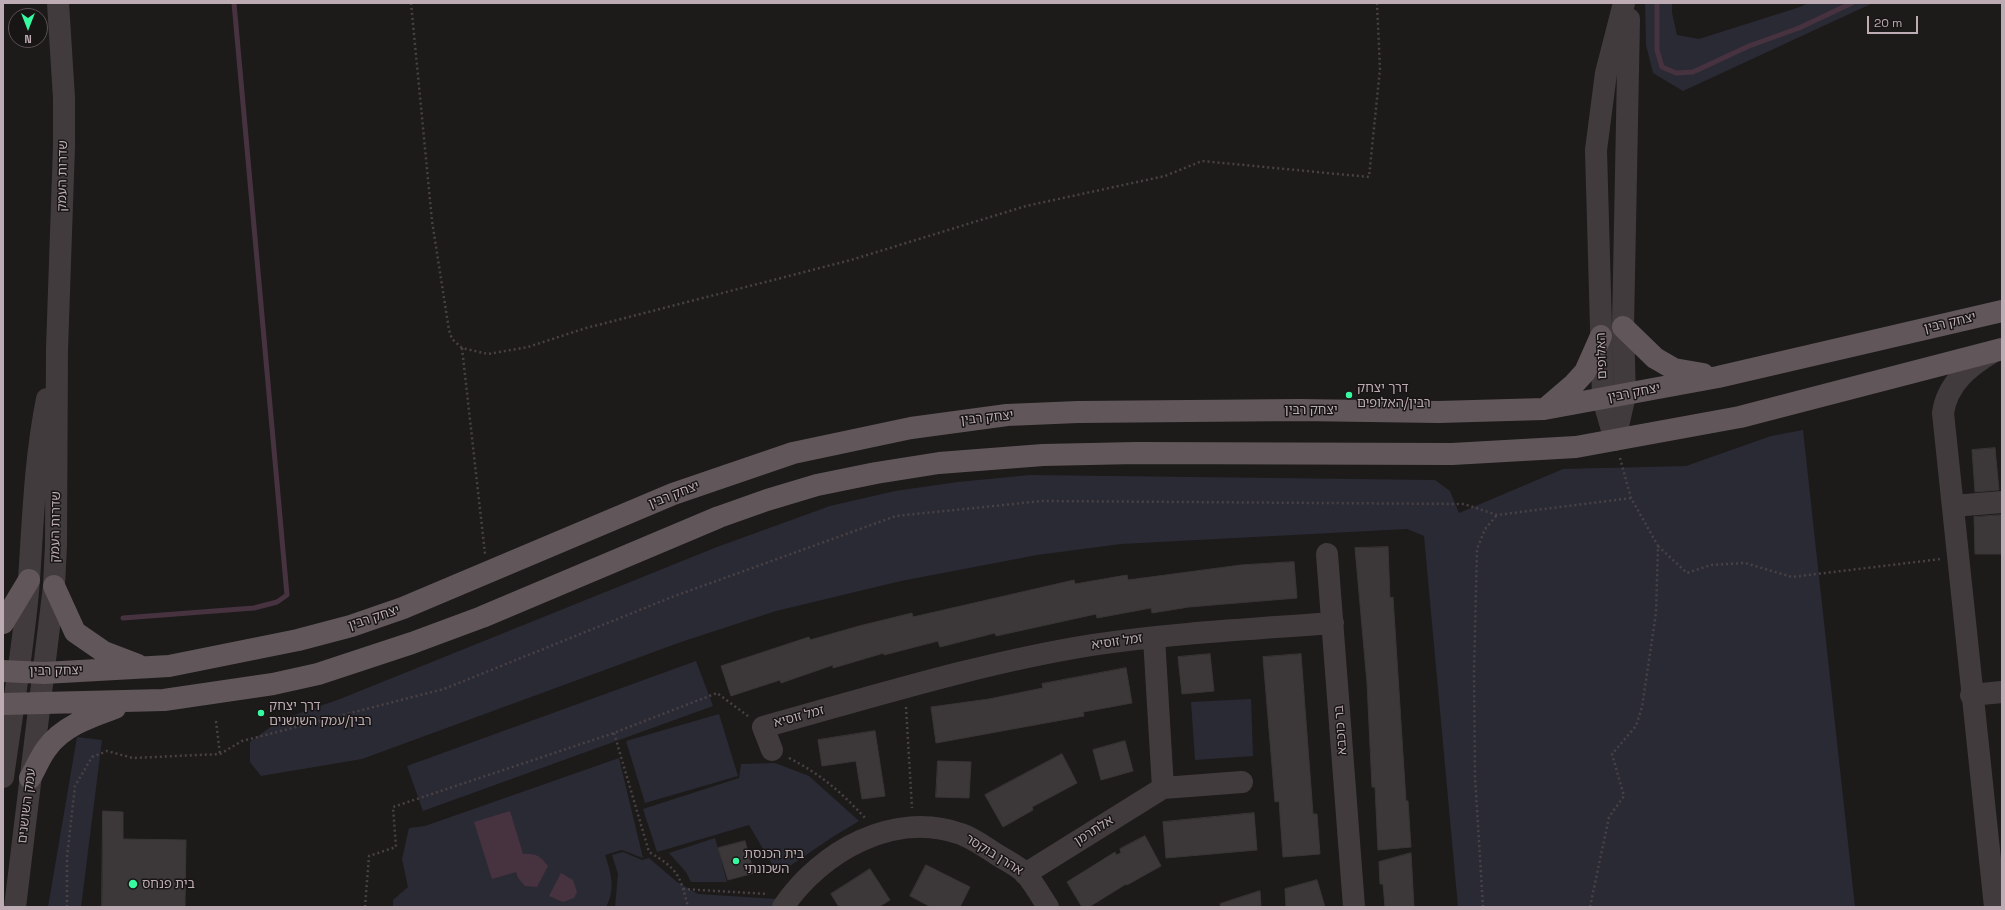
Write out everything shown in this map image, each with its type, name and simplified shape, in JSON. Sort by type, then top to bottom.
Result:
[{"type":"main road","name":"יצחק רבין","points":[[10,672],[44,673],[169,666],[237,654],[351,626],[403,608],[673,494],[793,453],[910,428],[1007,415],[1078,412],[1300,410],[1438,412],[1544,409],[1718,377],[2002,311]]},
{"type":"main road","points":[[1623,327],[1654,358],[1674,370],[1718,377]]},
{"type":"main road","points":[[1544,409],[1574,384],[1584,372],[1601,336]]},
{"type":"main road","points":[[8,704],[134,702],[164,700],[250,688],[318,674],[412,643],[482,617],[719,517],[767,500],[817,485],[876,473],[939,463],[1043,455],[1136,453],[1452,454],[1562,448],[1615,440],[1740,416],[1998,349]]},
{"type":"main road","points":[[3,623],[29,580]]},
{"type":"main road","points":[[54,586],[75,632],[104,652],[146,668]]},
{"type":"main road","points":[[30,778],[47,748],[58,736],[81,720],[134,702]]},
{"type":"street","name":"שדרות העמק","points":[[39,704],[54,586],[56,545],[57,349],[63,216],[64,114],[58,3]]},
{"type":"street","name":"האלופים","points":[[1615,440],[1603,399],[1596,150],[1606,73],[1624,3]]},
{"type":"street","name":"האלופים","points":[[1615,440],[1625,395],[1623,327],[1629,3]]},
{"type":"street","name":"שדרות העמק","points":[[10,672],[29,580],[32,512],[40,434],[57,349]]},
{"type":"street","points":[[1995,907],[1971,695],[1943,413],[1944,405],[1950,391],[1958,379],[1980,359],[1998,349]]},
{"type":"street","points":[[1953,506],[2002,502]]},
{"type":"street","name":"בר כוכבא","points":[[1327,554],[1354,907]]},
{"type":"street","name":"זמל זוסיא","points":[[772,750],[763,727],[1002,663],[1091,645],[1154,638],[1333,623]]},
{"type":"street","points":[[1154,638],[1163,788]]},
{"type":"street","name":"עמק השושנים","points":[[3,777],[10,672]]},
{"type":"street","points":[[1971,695],[2002,692]]},
{"type":"street","name":"עמק השושנים","points":[[15,907],[39,704]]},
{"type":"street","name":"אלתרמן","points":[[1025,874],[1163,788],[1242,782]]},
{"type":"street","name":"אהרן בוקסר","points":[[788,903],[811,874],[825,861],[842,849],[859,840],[880,834],[913,828],[940,829],[962,834],[985,847],[1025,874],[1048,907]]},
{"type":"path","points":[[411,3],[432,221],[449,330],[452,340],[462,348],[488,354],[528,347],[586,328],[851,260],[1026,206],[1164,176],[1202,161],[1369,177],[1380,69],[1377,3]]},
{"type":"path","points":[[462,348],[487,573]]},
{"type":"path","points":[[1615,440],[1631,498],[1658,546],[1687,573],[1711,565],[1745,563],[1792,577],[1958,557]]},
{"type":"path","points":[[67,907],[67,857],[75,786],[92,757],[107,751],[133,758],[220,754],[242,742],[444,688],[672,597],[896,516],[1042,501],[1464,504],[1497,515],[1631,498]]},
{"type":"path","points":[[1483,907],[1478,846],[1475,770],[1474,671],[1477,549],[1485,529],[1497,515]]},
{"type":"path","points":[[1590,907],[1609,816],[1624,796],[1612,754],[1636,726],[1642,707],[1656,613],[1658,546]]},
{"type":"path","points":[[905,688],[913,828]]},
{"type":"path","points":[[365,907],[369,856],[396,846],[393,807],[614,733],[717,693],[763,727]]},
{"type":"path","points":[[216,721],[220,754]]},
{"type":"path","points":[[614,733],[649,852],[667,863],[678,874],[688,907]]},
{"type":"path","points":[[772,750],[813,770],[845,797],[880,834]]},
{"type":"path","points":[[683,889],[788,903]]},
{"type":"shaded area","points":[[1645,3],[1672,3],[1672,13],[1677,35],[1699,39],[1800,7],[1808,3],[1873,3],[1683,91],[1653,73],[1646,45]]},
{"type":"shaded area","points":[[1803,430],[1855,907],[1458,907],[1424,536],[1407,529],[1121,544],[1037,555],[901,581],[776,611],[681,642],[362,759],[261,776],[250,762],[250,742],[280,720],[340,699],[717,547],[830,506],[895,491],[958,482],[1030,475],[1435,480],[1450,491],[1459,513],[1563,469],[1686,466],[1771,436]]},
{"type":"shaded area","points":[[696,661],[713,706],[423,811],[407,766]]},
{"type":"shaded area","points":[[1251,699],[1253,756],[1195,760],[1191,702]]},
{"type":"shaded area","points":[[719,714],[738,776],[645,803],[626,741]]},
{"type":"shaded area","points":[[77,737],[102,740],[81,907],[48,907]]},
{"type":"shaded area","points":[[619,758],[643,858],[622,850],[605,855],[612,881],[611,894],[606,907],[393,907],[393,900],[408,887],[402,859],[409,828],[425,826]]},
{"type":"shaded area","points":[[775,763],[809,776],[859,821],[778,874],[749,825],[657,852],[643,809],[739,778],[741,764]]},
{"type":"shaded area","points":[[510,811],[523,854],[537,856],[548,866],[537,887],[525,886],[518,878],[516,872],[492,879],[474,822]]},
{"type":"shaded area","points":[[715,838],[727,882],[691,882],[686,872],[669,853]]},
{"type":"shaded area","points":[[623,852],[642,860],[649,858],[677,882],[698,894],[777,899],[771,907],[615,907],[618,874],[612,855]]},
{"type":"shaded area","points":[[561,873],[573,880],[577,892],[574,898],[563,902],[549,896]]},
{"type":"building","points":[[1995,448],[1999,490],[1975,492],[1972,450]]},
{"type":"building","points":[[2002,515],[2002,554],[1975,554],[1974,517]]},
{"type":"building","points":[[1388,547],[1390,598],[1393,597],[1406,801],[1408,801],[1411,847],[1378,850],[1375,787],[1372,787],[1367,683],[1355,548]]},
{"type":"building","points":[[1294,562],[1297,598],[1189,607],[1152,613],[1151,608],[1097,618],[1096,614],[996,636],[995,633],[940,647],[938,641],[884,655],[884,653],[833,668],[833,665],[781,683],[780,680],[731,696],[721,666],[809,637],[810,640],[912,613],[913,617],[1074,580],[1075,584],[1127,575],[1128,580],[1241,565]]},
{"type":"building","points":[[1210,654],[1214,691],[1182,694],[1178,657]]},
{"type":"building","points":[[1301,654],[1313,814],[1317,814],[1320,854],[1283,857],[1279,801],[1275,802],[1263,657]]},
{"type":"building","points":[[1126,668],[1132,703],[1083,712],[1084,716],[936,743],[931,707],[989,699],[1043,688],[1042,684]]},
{"type":"building","points":[[875,731],[885,796],[862,799],[856,761],[822,766],[818,740]]},
{"type":"building","points":[[1125,741],[1133,771],[1101,780],[1093,750]]},
{"type":"building","points":[[1062,754],[1077,783],[1032,807],[1033,810],[1003,827],[985,795]]},
{"type":"building","points":[[938,761],[971,762],[969,798],[936,797]]},
{"type":"building","points":[[103,811],[123,812],[123,839],[186,840],[185,907],[102,907]]},
{"type":"building","points":[[1254,813],[1257,850],[1166,858],[1163,822]]},
{"type":"building","points":[[1145,836],[1161,866],[1127,885],[1126,884],[1089,907],[1082,907],[1067,882],[1115,852],[1116,855],[1121,853],[1120,849]]},
{"type":"building","name":"בית הכנסת השכונתי","points":[[745,841],[754,873],[728,880],[718,848]]},
{"type":"building","points":[[1411,853],[1414,907],[1385,907],[1383,884],[1380,884],[1379,862]]},
{"type":"building","points":[[926,865],[970,887],[960,907],[931,907],[910,896]]},
{"type":"building","points":[[870,869],[890,900],[879,907],[839,907],[831,894]]},
{"type":"building","points":[[1317,880],[1325,907],[1286,907],[1285,889]]},
{"type":"building","points":[[1260,891],[1261,907],[1221,907],[1220,904]]},
{"type":"waterway","points":[[123,618],[254,608],[277,602],[287,595],[234,3]]},
{"type":"waterway","points":[[1657,3],[1657,50],[1662,67],[1676,73],[1693,72],[1749,46],[1799,28],[1852,3]]},
{"type":"place","name":"דרך יצחק רבין/האלופים","points":[[1349,395]]},
{"type":"place","name":"דרך יצחק רבין/עמק השושנים","points":[[261,713]]},
{"type":"place","name":"בית הכנסת השכונתי","points":[[736,861]]},
{"type":"place","name":"בית פנחס","points":[[133,884]]}]
